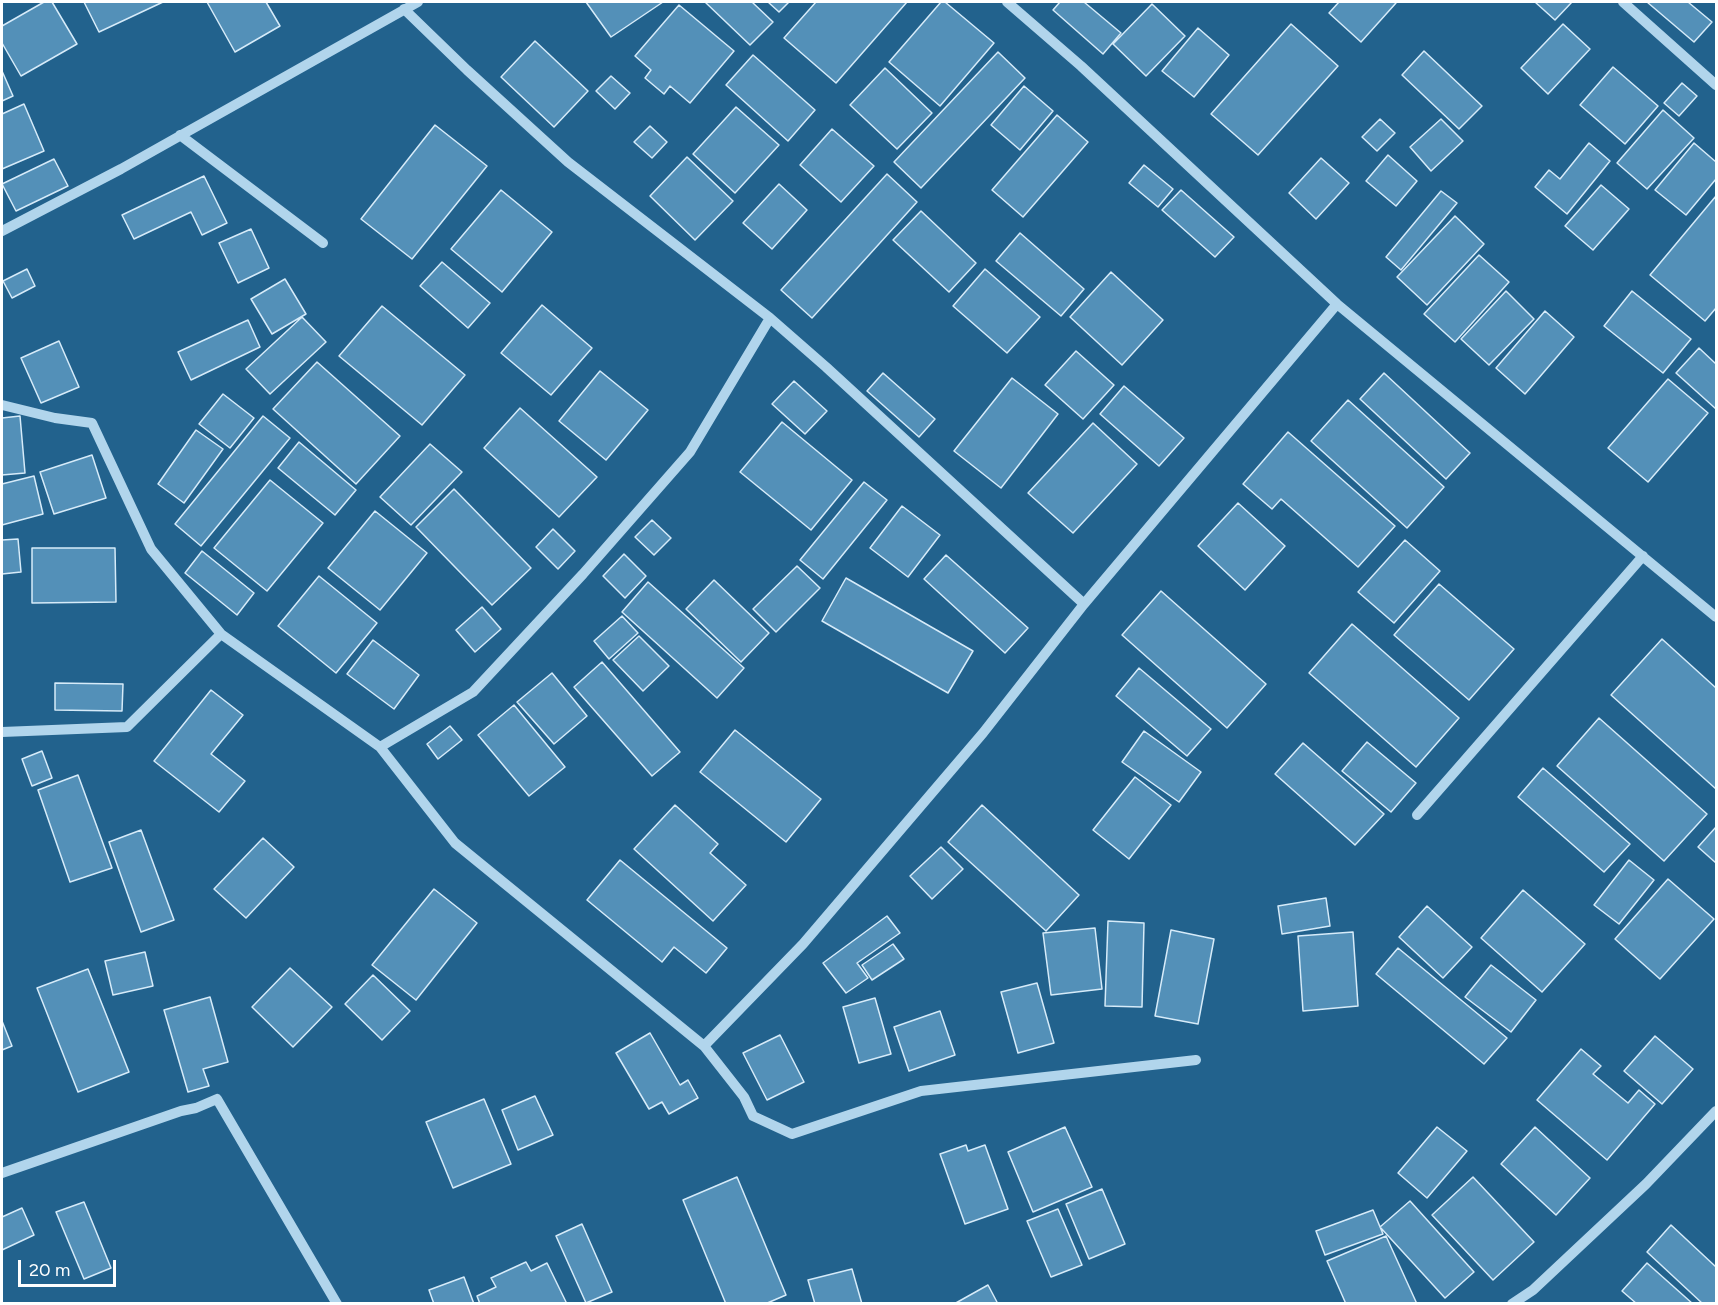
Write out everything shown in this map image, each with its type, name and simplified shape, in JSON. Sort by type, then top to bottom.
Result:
[{"type":"street","points":[[2,231],[120,169],[418,2]]},
{"type":"street","points":[[1007,2],[1081,66],[1337,304],[1716,617]]},
{"type":"street","points":[[1623,2],[1716,85]]},
{"type":"street","points":[[404,9],[568,162],[770,318],[1084,604]]},
{"type":"street","points":[[180,135],[323,243]]},
{"type":"street","points":[[704,1046],[803,945],[983,733],[1084,604],[1337,304]]},
{"type":"street","points":[[380,747],[473,692],[583,574],[690,452],[770,318]]},
{"type":"street","points":[[2,405],[56,418],[92,423],[151,549],[221,634],[380,747],[455,843],[704,1046],[744,1097],[753,1116],[792,1134],[921,1091],[1196,1060]]},
{"type":"street","points":[[1417,815],[1643,556]]},
{"type":"street","points":[[2,732],[127,727],[221,634]]},
{"type":"street","points":[[2,1173],[217,1099],[337,1304]]},
{"type":"street","points":[[1512,1304],[1533,1290],[1646,1184],[1716,1111]]},
{"type":"building","points":[[44,2],[52,2],[77,44],[21,76],[2,43],[2,26]]},
{"type":"building","points":[[84,2],[163,2],[99,32]]},
{"type":"building","points":[[207,2],[266,2],[280,26],[235,52]]},
{"type":"building","points":[[586,2],[663,2],[611,37]]},
{"type":"building","points":[[705,2],[752,2],[773,22],[750,45]]},
{"type":"building","points":[[768,2],[789,2],[779,12]]},
{"type":"building","points":[[816,2],[907,2],[836,83],[784,38]]},
{"type":"building","points":[[941,2],[945,2],[994,43],[940,106],[889,62]]},
{"type":"building","points":[[1060,2],[1084,2],[1121,33],[1103,54],[1053,10]]},
{"type":"building","points":[[1339,2],[1396,3],[1361,42],[1329,13]]},
{"type":"building","points":[[1535,2],[1572,2],[1555,20]]},
{"type":"building","points":[[1647,2],[1688,2],[1712,22],[1694,42]]},
{"type":"building","points":[[1152,4],[1185,36],[1146,76],[1113,44]]},
{"type":"building","points":[[679,5],[734,51],[690,103],[670,86],[664,94],[645,78],[651,70],[635,56]]},
{"type":"building","points":[[1291,24],[1338,66],[1258,155],[1211,114]]},
{"type":"building","points":[[1563,24],[1590,49],[1548,94],[1521,68]]},
{"type":"building","points":[[1198,28],[1229,55],[1194,97],[1162,71]]},
{"type":"building","points":[[535,41],[588,91],[554,127],[501,77]]},
{"type":"building","points":[[1424,51],[1482,106],[1459,129],[1402,75]]},
{"type":"building","points":[[998,52],[1025,78],[921,188],[894,162]]},
{"type":"building","points":[[753,55],[815,110],[788,141],[726,85]]},
{"type":"building","points":[[1613,67],[1658,106],[1625,144],[1580,105]]},
{"type":"building","points":[[885,68],[932,113],[897,149],[850,105]]},
{"type":"building","points":[[2,71],[13,96],[2,101]]},
{"type":"building","points":[[611,76],[630,93],[615,109],[596,91]]},
{"type":"building","points":[[1682,83],[1697,96],[1679,116],[1664,103]]},
{"type":"building","points":[[1024,86],[1053,111],[1020,150],[991,125]]},
{"type":"building","points":[[24,104],[44,151],[2,169],[2,114]]},
{"type":"building","points":[[736,107],[779,145],[735,193],[693,154]]},
{"type":"building","points":[[1663,110],[1694,138],[1647,189],[1617,163]]},
{"type":"building","points":[[1057,115],[1088,142],[1023,217],[992,190]]},
{"type":"building","points":[[1380,119],[1395,133],[1377,151],[1362,137]]},
{"type":"building","points":[[1441,119],[1463,141],[1431,171],[1410,147]]},
{"type":"building","points":[[435,125],[487,166],[412,259],[361,219]]},
{"type":"building","points":[[650,126],[667,142],[652,158],[634,142]]},
{"type":"building","points":[[832,129],[874,166],[841,202],[800,165]]},
{"type":"building","points":[[1589,143],[1610,161],[1567,214],[1535,187],[1549,170],[1560,179]]},
{"type":"building","points":[[1694,143],[1716,162],[1716,179],[1686,215],[1655,190]]},
{"type":"building","points":[[1388,155],[1417,181],[1396,206],[1366,181]]},
{"type":"building","points":[[687,157],[733,201],[695,240],[650,196]]},
{"type":"building","points":[[1321,158],[1349,183],[1316,219],[1289,193]]},
{"type":"building","points":[[54,159],[68,186],[16,211],[2,184]]},
{"type":"building","points":[[1144,165],[1173,189],[1158,207],[1129,183]]},
{"type":"building","points":[[887,174],[917,202],[812,318],[781,290]]},
{"type":"building","points":[[204,176],[227,223],[202,235],[191,212],[134,239],[122,215]]},
{"type":"building","points":[[779,184],[807,210],[772,249],[743,223]]},
{"type":"building","points":[[1601,185],[1629,209],[1593,250],[1565,226]]},
{"type":"building","points":[[501,190],[552,232],[502,292],[451,249]]},
{"type":"building","points":[[1181,190],[1234,237],[1215,257],[1162,210]]},
{"type":"building","points":[[1441,191],[1457,203],[1401,270],[1386,257]]},
{"type":"building","points":[[1716,196],[1716,308],[1705,321],[1650,275]]},
{"type":"building","points":[[921,211],[976,263],[949,292],[893,240]]},
{"type":"building","points":[[1455,216],[1484,244],[1427,305],[1397,277]]},
{"type":"building","points":[[251,229],[269,268],[238,283],[219,243]]},
{"type":"building","points":[[1020,233],[1084,289],[1061,316],[996,261]]},
{"type":"building","points":[[1479,255],[1509,282],[1455,342],[1424,314]]},
{"type":"building","points":[[442,262],[490,303],[468,328],[420,286]]},
{"type":"building","points":[[27,269],[35,286],[12,298],[3,281]]},
{"type":"building","points":[[985,269],[1040,317],[1007,353],[953,306]]},
{"type":"building","points":[[1111,272],[1163,320],[1122,365],[1070,317]]},
{"type":"building","points":[[285,279],[306,314],[272,334],[251,299]]},
{"type":"building","points":[[1506,291],[1534,319],[1489,365],[1461,339]]},
{"type":"building","points":[[1632,291],[1691,339],[1663,373],[1604,326]]},
{"type":"building","points":[[542,305],[592,348],[551,395],[501,353]]},
{"type":"building","points":[[382,306],[465,375],[422,425],[339,356]]},
{"type":"building","points":[[1545,311],[1574,337],[1525,394],[1496,368]]},
{"type":"building","points":[[302,317],[326,342],[270,394],[246,369]]},
{"type":"building","points":[[248,320],[260,347],[191,380],[178,352]]},
{"type":"building","points":[[59,341],[79,387],[41,403],[21,358]]},
{"type":"building","points":[[1699,348],[1716,364],[1716,409],[1676,373]]},
{"type":"building","points":[[1076,351],[1114,385],[1083,419],[1045,385]]},
{"type":"building","points":[[317,362],[400,436],[356,484],[273,409]]},
{"type":"building","points":[[600,371],[648,410],[606,460],[559,421]]},
{"type":"building","points":[[883,373],[935,419],[919,437],[867,391]]},
{"type":"building","points":[[1384,373],[1470,453],[1446,479],[1360,399]]},
{"type":"building","points":[[1012,378],[1058,414],[1001,488],[954,451]]},
{"type":"building","points":[[1668,379],[1708,413],[1648,482],[1608,448]]},
{"type":"building","points":[[794,381],[827,411],[805,434],[772,404]]},
{"type":"building","points":[[1124,386],[1184,438],[1159,466],[1100,414]]},
{"type":"building","points":[[223,394],[254,418],[230,448],[199,424]]},
{"type":"building","points":[[1348,400],[1444,487],[1407,528],[1311,441]]},
{"type":"building","points":[[520,408],[597,477],[559,517],[484,448]]},
{"type":"building","points":[[20,416],[25,473],[2,475],[2,418]]},
{"type":"building","points":[[263,416],[290,438],[201,546],[175,524]]},
{"type":"building","points":[[782,422],[852,480],[811,530],[740,472]]},
{"type":"building","points":[[1093,423],[1137,464],[1073,533],[1028,493]]},
{"type":"building","points":[[196,430],[223,449],[184,503],[158,484]]},
{"type":"building","points":[[1288,432],[1395,526],[1358,567],[1281,499],[1272,509],[1243,484]]},
{"type":"building","points":[[299,442],[356,490],[335,515],[278,468]]},
{"type":"building","points":[[430,444],[462,472],[411,525],[380,497]]},
{"type":"building","points":[[92,455],[106,498],[54,514],[40,472]]},
{"type":"building","points":[[34,476],[43,514],[2,525],[2,484]]},
{"type":"building","points":[[270,480],[323,523],[267,591],[214,548]]},
{"type":"building","points":[[864,482],[887,500],[823,579],[800,560]]},
{"type":"building","points":[[454,489],[531,568],[492,605],[416,527]]},
{"type":"building","points":[[1238,503],[1285,546],[1245,590],[1198,546]]},
{"type":"building","points":[[902,506],[940,535],[908,577],[870,548]]},
{"type":"building","points":[[375,511],[427,553],[380,610],[328,568]]},
{"type":"building","points":[[652,520],[671,538],[654,555],[635,537]]},
{"type":"building","points":[[553,529],[575,551],[558,569],[536,547]]},
{"type":"building","points":[[18,539],[21,572],[2,574],[2,540]]},
{"type":"building","points":[[1405,540],[1440,571],[1394,623],[1358,592]]},
{"type":"building","points":[[32,548],[115,548],[116,602],[32,603]]},
{"type":"building","points":[[202,551],[254,593],[237,615],[185,573]]},
{"type":"building","points":[[624,554],[646,576],[625,598],[603,576]]},
{"type":"building","points":[[946,555],[1028,628],[1005,653],[924,579]]},
{"type":"building","points":[[797,566],[820,588],[776,632],[753,609]]},
{"type":"building","points":[[319,576],[377,623],[336,673],[278,626]]},
{"type":"building","points":[[846,578],[973,651],[948,693],[822,621]]},
{"type":"building","points":[[714,580],[769,633],[741,662],[686,609]]},
{"type":"building","points":[[648,582],[744,668],[717,698],[622,612]]},
{"type":"building","points":[[1439,584],[1514,649],[1469,700],[1394,635]]},
{"type":"building","points":[[1161,591],[1266,684],[1227,728],[1122,635]]},
{"type":"building","points":[[482,607],[501,629],[475,652],[456,630]]},
{"type":"building","points":[[622,616],[638,633],[609,659],[594,641]]},
{"type":"building","points":[[1352,624],[1459,718],[1416,767],[1309,673]]},
{"type":"building","points":[[639,636],[669,666],[643,691],[613,660]]},
{"type":"building","points":[[1662,639],[1716,688],[1716,789],[1611,695]]},
{"type":"building","points":[[373,640],[419,675],[394,709],[347,674]]},
{"type":"building","points":[[602,662],[680,752],[652,776],[574,687]]},
{"type":"building","points":[[1139,668],[1211,729],[1187,756],[1116,696]]},
{"type":"building","points":[[552,673],[587,716],[554,744],[517,702]]},
{"type":"building","points":[[55,683],[123,684],[122,711],[55,710]]},
{"type":"building","points":[[211,690],[243,715],[211,754],[245,781],[219,812],[154,761]]},
{"type":"building","points":[[514,705],[565,767],[529,796],[478,735]]},
{"type":"building","points":[[1599,718],[1707,814],[1664,861],[1557,766]]},
{"type":"building","points":[[450,726],[462,740],[438,759],[427,744]]},
{"type":"building","points":[[735,730],[821,799],[786,842],[700,772]]},
{"type":"building","points":[[1144,731],[1201,772],[1179,802],[1122,762]]},
{"type":"building","points":[[1367,742],[1416,783],[1391,812],[1342,771]]},
{"type":"building","points":[[1303,743],[1384,814],[1355,845],[1275,774]]},
{"type":"building","points":[[42,751],[52,778],[32,786],[22,759]]},
{"type":"building","points":[[1543,768],[1630,844],[1604,872],[1518,797]]},
{"type":"building","points":[[78,775],[112,868],[70,882],[38,790]]},
{"type":"building","points":[[1135,777],[1171,805],[1129,859],[1093,830]]},
{"type":"building","points":[[675,805],[718,844],[710,853],[746,885],[713,921],[634,849]]},
{"type":"building","points":[[982,805],[1079,895],[1046,931],[948,842]]},
{"type":"building","points":[[1716,827],[1716,863],[1698,847]]},
{"type":"building","points":[[141,830],[174,920],[141,932],[109,842]]},
{"type":"building","points":[[263,838],[294,867],[246,918],[214,889]]},
{"type":"building","points":[[941,847],[963,869],[932,899],[910,876]]},
{"type":"building","points":[[620,860],[727,948],[706,973],[674,947],[662,962],[587,900]]},
{"type":"building","points":[[1629,860],[1654,880],[1619,924],[1594,905]]},
{"type":"building","points":[[1668,879],[1714,919],[1660,979],[1615,939]]},
{"type":"building","points":[[434,889],[477,923],[416,1000],[372,965]]},
{"type":"building","points":[[1523,890],[1585,944],[1542,992],[1481,938]]},
{"type":"building","points":[[1326,898],[1330,926],[1282,934],[1278,906]]},
{"type":"building","points":[[1427,906],[1472,947],[1443,978],[1399,937]]},
{"type":"building","points":[[887,916],[900,933],[857,963],[868,978],[846,993],[823,963]]},
{"type":"building","points":[[1108,921],[1144,923],[1142,1007],[1105,1006]]},
{"type":"building","points":[[1095,928],[1102,989],[1051,995],[1043,933]]},
{"type":"building","points":[[1171,930],[1214,939],[1198,1024],[1155,1016]]},
{"type":"building","points":[[1353,932],[1358,1006],[1303,1011],[1298,936]]},
{"type":"building","points":[[893,944],[904,959],[872,980],[862,965]]},
{"type":"building","points":[[1398,948],[1507,1038],[1484,1064],[1376,974]]},
{"type":"building","points":[[145,952],[153,986],[113,995],[105,961]]},
{"type":"building","points":[[1491,965],[1536,1000],[1511,1032],[1465,997]]},
{"type":"building","points":[[290,968],[332,1007],[293,1047],[252,1007]]},
{"type":"building","points":[[88,969],[129,1072],[78,1092],[37,988]]},
{"type":"building","points":[[373,975],[410,1011],[382,1040],[345,1004]]},
{"type":"building","points":[[1037,983],[1054,1043],[1018,1053],[1001,992]]},
{"type":"building","points":[[210,997],[228,1062],[203,1069],[209,1086],[188,1092],[164,1010]]},
{"type":"building","points":[[875,998],[891,1054],[859,1063],[843,1007]]},
{"type":"building","points":[[940,1011],[955,1055],[909,1071],[894,1027]]},
{"type":"building","points":[[2,1021],[12,1046],[2,1050]]},
{"type":"building","points":[[650,1033],[680,1085],[688,1080],[698,1098],[669,1114],[662,1102],[649,1109],[616,1053]]},
{"type":"building","points":[[780,1035],[804,1082],[767,1100],[743,1053]]},
{"type":"building","points":[[1655,1036],[1693,1069],[1662,1104],[1624,1071]]},
{"type":"building","points":[[1581,1049],[1601,1066],[1593,1074],[1628,1103],[1639,1090],[1655,1104],[1607,1160],[1537,1100]]},
{"type":"building","points":[[535,1096],[553,1135],[518,1150],[502,1110]]},
{"type":"building","points":[[484,1099],[511,1164],[453,1188],[426,1122]]},
{"type":"building","points":[[1065,1127],[1092,1187],[1033,1212],[1008,1152]]},
{"type":"building","points":[[1437,1127],[1467,1151],[1427,1198],[1398,1173]]},
{"type":"building","points":[[1535,1127],[1590,1178],[1556,1215],[1501,1164]]},
{"type":"building","points":[[966,1145],[968,1151],[985,1145],[1008,1209],[965,1224],[940,1154]]},
{"type":"building","points":[[737,1177],[786,1295],[765,1304],[726,1304],[683,1200]]},
{"type":"building","points":[[1473,1177],[1534,1242],[1493,1280],[1432,1215]]},
{"type":"building","points":[[1102,1189],[1125,1244],[1089,1259],[1066,1204]]},
{"type":"building","points":[[1410,1201],[1474,1272],[1445,1298],[1380,1227]]},
{"type":"building","points":[[84,1202],[111,1268],[84,1279],[56,1212]]},
{"type":"building","points":[[22,1208],[34,1235],[2,1250],[2,1217]]},
{"type":"building","points":[[1058,1209],[1082,1265],[1051,1277],[1027,1221]]},
{"type":"building","points":[[1373,1210],[1383,1234],[1325,1255],[1316,1231]]},
{"type":"building","points":[[582,1224],[612,1292],[586,1303],[556,1236]]},
{"type":"building","points":[[1671,1225],[1716,1267],[1716,1304],[1703,1304],[1647,1252]]},
{"type":"building","points":[[1386,1236],[1417,1304],[1346,1304],[1327,1261]]},
{"type":"building","points":[[526,1262],[531,1271],[547,1263],[567,1304],[480,1304],[477,1296],[496,1287],[491,1278]]},
{"type":"building","points":[[1647,1263],[1693,1304],[1637,1304],[1622,1291]]},
{"type":"building","points":[[852,1269],[862,1304],[815,1304],[808,1280]]},
{"type":"building","points":[[464,1277],[474,1304],[434,1304],[429,1290]]},
{"type":"building","points":[[988,1285],[998,1304],[954,1304]]}]
